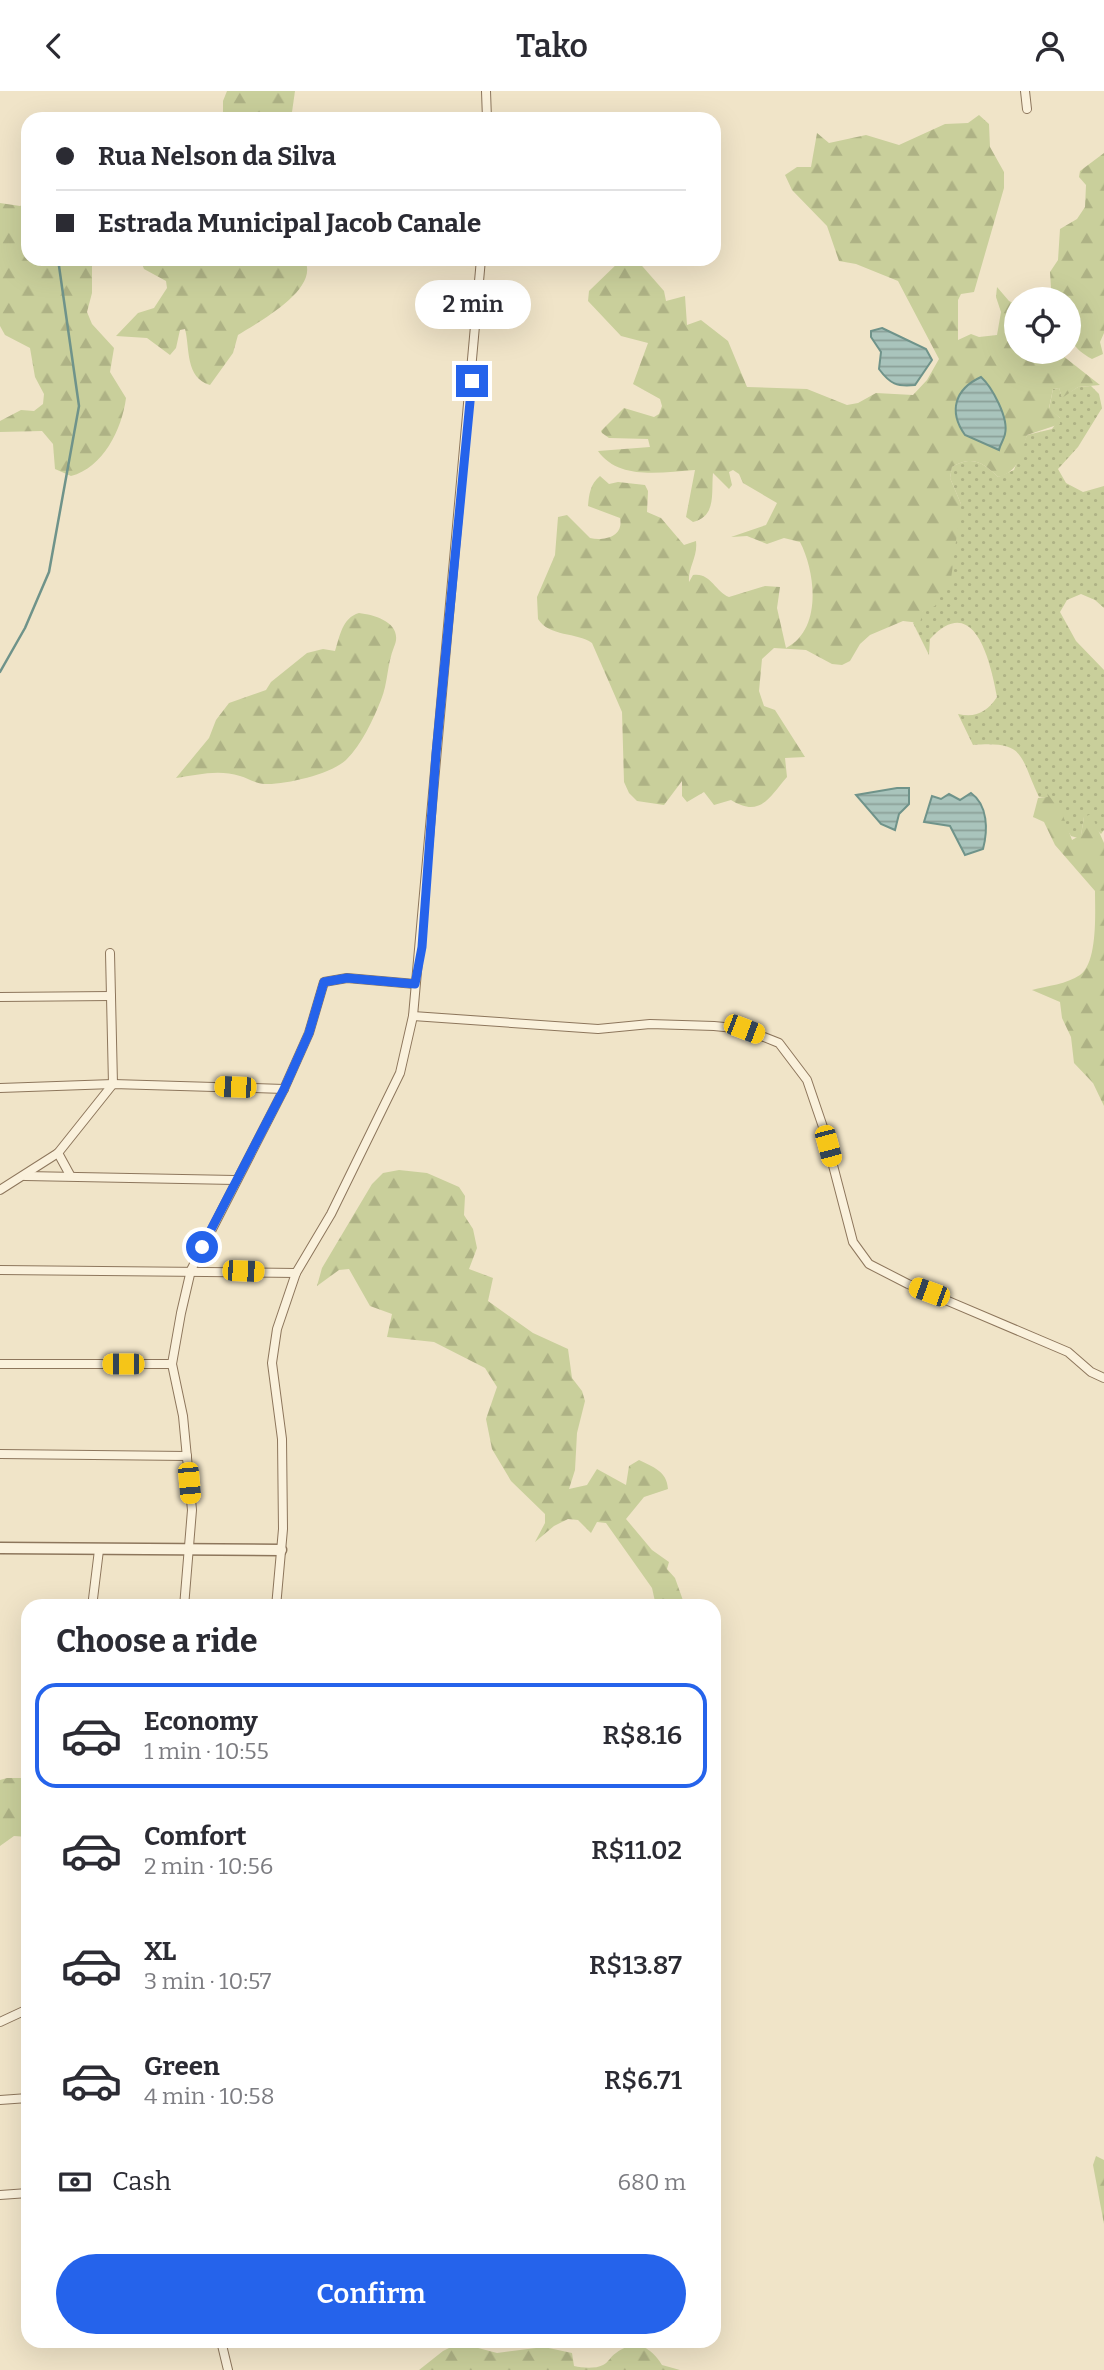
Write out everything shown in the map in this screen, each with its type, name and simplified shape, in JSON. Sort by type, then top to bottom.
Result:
[{"type":"street","points":[[486,91],[486,112]]},
{"type":"street","points":[[1025,91],[1027,109]]},
{"type":"street","points":[[277,1599],[281,1550],[282,1439],[272,1363],[276,1329],[296,1273],[331,1214],[400,1073],[413,1017],[415,984],[422,947],[480,266]]},
{"type":"street","points":[[0,1190],[58,1153],[113,1084],[110,953]]},
{"type":"street","points":[[185,1599],[192,1510],[187,1456],[172,1364],[191,1270],[284,1089],[309,1033],[324,982],[347,978],[415,984]]},
{"type":"street","points":[[0,997],[111,996]]},
{"type":"street","points":[[413,1017],[598,1029],[650,1024],[713,1026],[744,1029],[779,1043],[807,1080],[823,1127],[853,1242],[869,1265],[1068,1352],[1091,1372],[1104,1378]]},
{"type":"street","points":[[0,1088],[113,1084],[284,1089]]},
{"type":"street","points":[[58,1153],[70,1175]]},
{"type":"street","points":[[25,1176],[235,1180]]},
{"type":"street","points":[[0,1270],[296,1273]]},
{"type":"street","points":[[0,1364],[172,1364]]},
{"type":"street","points":[[0,1454],[187,1456]]},
{"type":"street","points":[[0,1548],[281,1550]]},
{"type":"street","points":[[93,1599],[99,1550]]},
{"type":"street","points":[[0,2022],[21,2012]]},
{"type":"street","points":[[0,2100],[21,2098]]},
{"type":"street","points":[[0,2195],[21,2194]]},
{"type":"street","points":[[223,2348],[228,2370]]},
{"type":"green space","points":[[227,91],[295,91],[292,112],[223,112]]},
{"type":"green space","points":[[979,115],[989,124],[990,147],[1004,172],[1004,188],[974,292],[961,294],[958,300],[958,340],[971,334],[979,337],[997,335],[1001,312],[996,297],[997,287],[1004,295],[1004,364],[1073,364],[1100,385],[1078,387],[1062,398],[1059,388],[1053,389],[1049,408],[1060,418],[1060,424],[1027,435],[1015,467],[1005,475],[998,477],[982,464],[971,461],[952,467],[950,478],[961,504],[951,579],[935,606],[923,611],[920,623],[903,621],[870,635],[860,644],[850,661],[842,665],[832,664],[806,650],[774,648],[762,659],[759,691],[764,706],[775,710],[805,757],[785,758],[787,777],[769,798],[757,806],[749,807],[731,800],[714,805],[704,792],[687,802],[682,796],[682,781],[664,805],[637,801],[624,782],[622,712],[592,643],[549,629],[538,619],[537,597],[555,555],[558,517],[567,515],[590,538],[612,536],[619,530],[620,518],[588,506],[594,483],[600,476],[609,484],[618,482],[645,485],[648,491],[647,512],[661,518],[684,545],[696,541],[689,582],[693,575],[704,576],[729,597],[765,586],[780,587],[777,608],[786,648],[798,640],[806,628],[810,615],[812,584],[810,569],[800,542],[784,538],[767,544],[747,536],[731,537],[766,525],[777,503],[743,483],[739,474],[733,470],[729,472],[732,485],[729,489],[713,473],[709,509],[706,515],[693,522],[686,517],[695,470],[656,473],[629,471],[607,461],[598,451],[650,447],[648,439],[609,438],[601,431],[624,408],[654,417],[659,414],[662,406],[660,399],[633,384],[648,343],[621,336],[588,301],[589,291],[615,266],[642,266],[664,291],[666,301],[685,296],[687,325],[701,320],[728,341],[747,387],[807,389],[847,405],[858,403],[876,393],[913,395],[927,380],[939,359],[898,281],[856,264],[839,261],[827,226],[792,190],[785,175],[797,167],[811,167],[817,133],[829,143],[866,135],[899,145],[945,124],[968,123]]},
{"type":"green space","points":[[1104,153],[1104,333],[1100,342],[1103,354],[1092,359],[1081,351],[1081,287],[1051,287],[1050,272],[1058,260],[1060,229],[1077,219],[1085,207],[1086,185],[1079,177],[1080,171]]},
{"type":"green space","points":[[0,203],[20,206],[21,266],[92,266],[92,293],[87,312],[92,324],[114,348],[110,372],[126,398],[120,422],[109,446],[93,465],[71,476],[55,469],[53,444],[42,431],[0,432],[0,421],[21,410],[34,411],[43,404],[44,394],[35,377],[30,348],[5,335],[0,326]]},
{"type":"green space","points":[[143,266],[306,266],[307,270],[297,292],[286,303],[238,335],[233,353],[210,385],[196,376],[192,369],[185,329],[180,330],[176,348],[170,355],[147,338],[116,336],[138,313],[154,308],[167,288],[166,281]]},
{"type":"green space","points":[[1091,386],[1099,394],[1102,408],[1078,447],[1058,469],[1066,483],[1083,492],[1104,486],[1104,608],[1095,600],[1081,594],[1067,600],[1060,612],[1076,641],[1104,670],[1104,830],[1101,834],[1084,817],[1078,838],[1071,836],[1048,798],[1039,797],[1018,754],[1003,746],[973,745],[958,714],[980,713],[997,697],[985,651],[978,637],[969,627],[959,623],[946,626],[930,639],[929,655],[913,623],[923,611],[961,504],[950,478],[952,467],[966,461],[977,462],[998,477],[1014,470],[1027,435],[1052,429],[1060,418],[1049,409],[1053,389],[1059,388],[1062,397],[1078,387]]},
{"type":"green space","points":[[359,613],[387,622],[395,632],[396,639],[378,708],[362,739],[346,760],[319,774],[274,784],[258,783],[224,773],[176,778],[209,738],[216,720],[229,703],[266,690],[271,682],[307,653],[323,649],[335,651],[345,623]]},
{"type":"green space","points":[[1047,793],[1062,813],[1072,840],[1081,835],[1084,817],[1091,814],[1104,843],[1104,1106],[1093,1083],[1074,1063],[1071,1037],[1062,1018],[1060,1002],[1032,990],[1063,983],[1086,969],[1093,948],[1095,923],[1095,891],[1055,845],[1044,822],[1033,817],[1038,798],[1048,797]]},
{"type":"green space","points":[[399,1170],[427,1173],[459,1187],[465,1196],[464,1215],[473,1229],[477,1248],[469,1269],[493,1278],[488,1301],[533,1333],[568,1349],[572,1378],[582,1391],[585,1401],[577,1433],[575,1470],[569,1489],[587,1485],[597,1469],[626,1485],[629,1466],[639,1460],[658,1470],[665,1478],[668,1489],[644,1497],[626,1519],[652,1550],[669,1562],[667,1569],[675,1578],[682,1599],[654,1599],[652,1588],[606,1523],[597,1522],[591,1533],[578,1520],[568,1519],[554,1526],[535,1542],[545,1523],[545,1514],[511,1481],[492,1449],[486,1419],[497,1387],[485,1368],[434,1342],[387,1337],[392,1314],[370,1306],[349,1269],[339,1270],[317,1286],[322,1268],[372,1184],[383,1173]]},
{"type":"green space","points":[[21,1778],[21,1836],[14,1836],[0,1846],[0,1780]]},
{"type":"green space","points":[[1096,2156],[1104,2160],[1104,2224],[1093,2165]]},
{"type":"green space","points":[[449,2348],[478,2348],[497,2353],[549,2348],[572,2353],[574,2366],[589,2368],[603,2365],[625,2348],[644,2348],[653,2353],[662,2365],[680,2370],[419,2370]]},
{"type":"water","points":[[882,328],[926,349],[932,360],[915,385],[894,383],[879,369],[881,352],[871,337],[871,331]]},
{"type":"water","points":[[981,377],[994,395],[1006,427],[999,450],[965,435],[957,417],[960,394]]},
{"type":"water","points":[[909,788],[909,804],[899,814],[895,830],[881,824],[856,795]]},
{"type":"water","points":[[971,793],[984,811],[986,834],[983,849],[965,855],[950,826],[924,822],[932,796],[941,799],[949,794],[960,800]]},
{"type":"waterway","points":[[0,672],[25,628],[49,572],[79,406],[59,266]]},
{"type":"route","points":[[202,1247],[284,1089],[309,1033],[324,982],[332,978],[347,978],[415,984],[422,947],[436,754],[472,381]]}]
